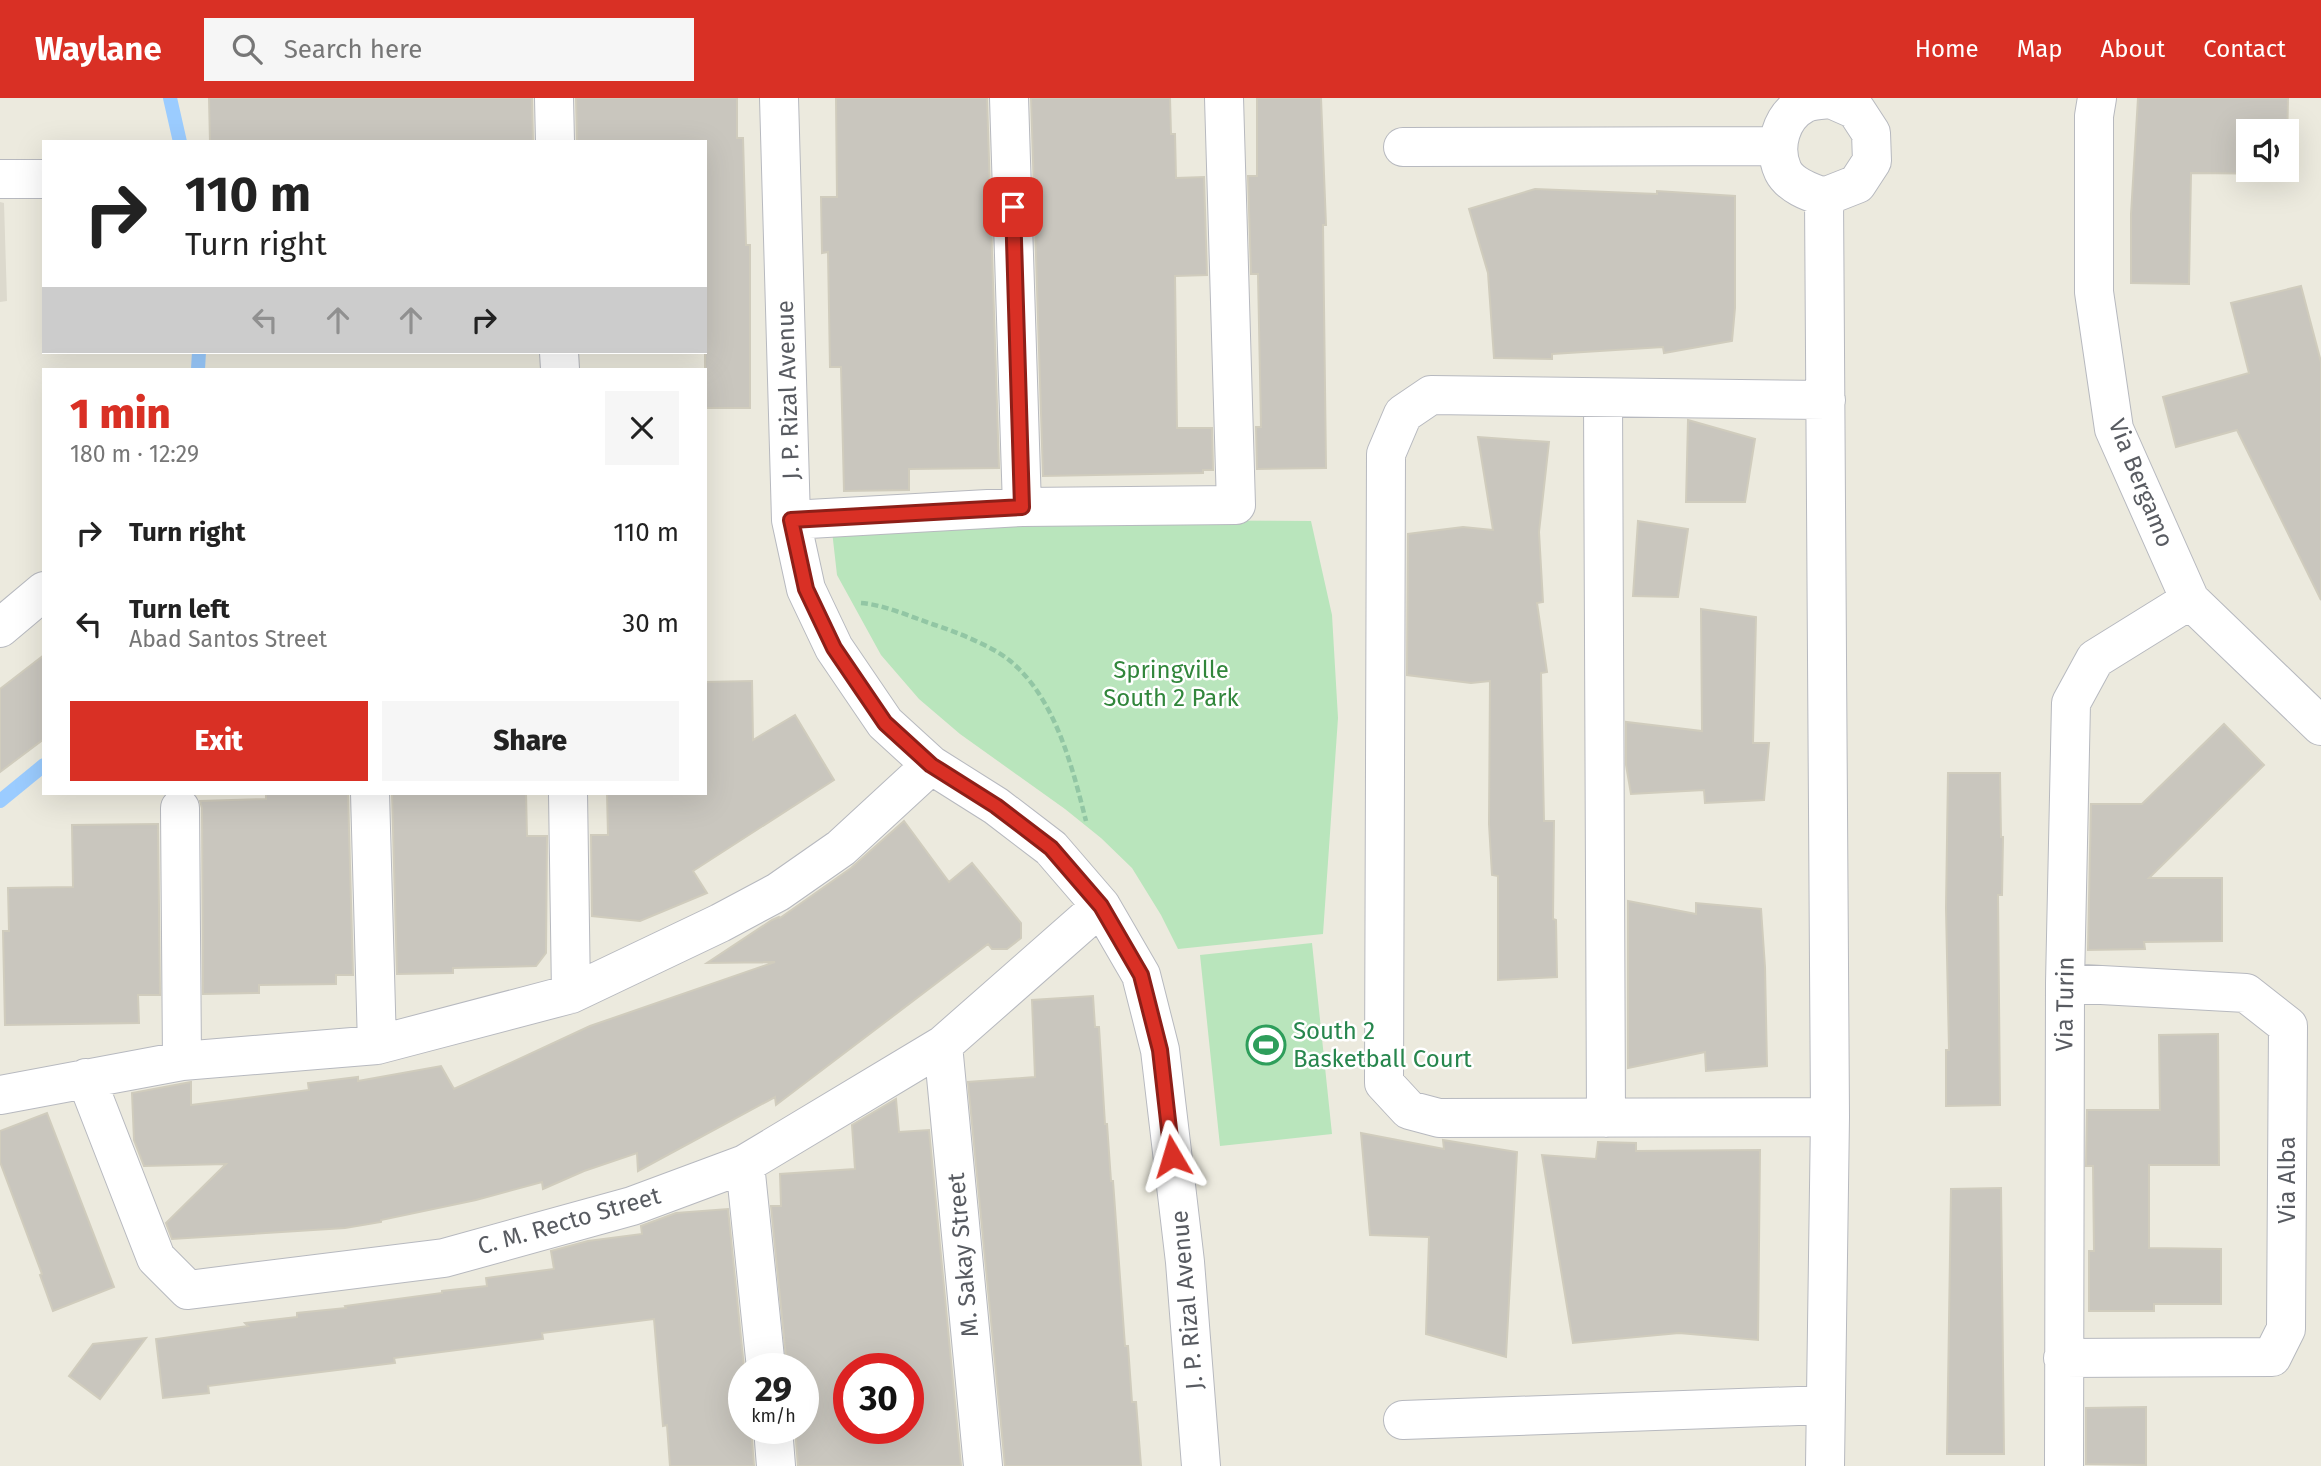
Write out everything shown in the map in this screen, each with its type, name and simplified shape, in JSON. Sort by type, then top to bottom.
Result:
[{"type":"street","points":[[554,98],[555,140]]},
{"type":"street","name":"J. P. Rizal Avenue","points":[[779,98],[791,520],[806,589],[834,648],[885,723],[931,765],[996,806],[1051,848],[1101,906],[1141,975],[1160,1050],[1185,1262],[1201,1466]]},
{"type":"street","points":[[1009,98],[1022,507]]},
{"type":"street","points":[[791,520],[1022,507],[1236,505],[1224,98]]},
{"type":"street","points":[[1831,98],[1856,110],[1871,133],[1872,161],[1857,184],[1824,197],[1804,191],[1784,172],[1777,146],[1785,120],[1805,103],[1831,98]]},
{"type":"street","name":"Via Bergamo","points":[[2096,98],[2094,292],[2115,429],[2190,600],[2321,726]]},
{"type":"street","points":[[1404,147],[1777,146]]},
{"type":"street","points":[[0,179],[42,179]]},
{"type":"street","points":[[1824,197],[1830,1117],[1825,1466]]},
{"type":"street","points":[[1826,400],[1431,395],[1403,414],[1385,454],[1384,1083],[1409,1110],[1439,1118],[1830,1117]]},
{"type":"street","points":[[1603,398],[1606,1118]]},
{"type":"street","points":[[0,628],[42,592]]},
{"type":"street","name":"Via Turin","points":[[2064,1466],[2065,983],[2071,703],[2095,659],[2190,600]]},
{"type":"street","points":[[0,1095],[182,1061],[377,1045],[571,994],[720,923],[778,892],[841,848],[931,765]]},
{"type":"street","points":[[370,795],[377,1045]]},
{"type":"street","points":[[568,795],[571,994]]},
{"type":"street","points":[[180,808],[182,1061]]},
{"type":"street","name":"C. M. Recto Street","points":[[86,1078],[156,1258],[188,1290],[444,1258],[632,1206],[745,1164],[943,1045],[1101,906]]},
{"type":"street","name":"Via Alba","points":[[2063,1358],[2272,1357],[2286,1329],[2288,1026],[2246,993],[2065,983]]},
{"type":"street","name":"M. Sakay Street","points":[[943,1045],[983,1466]]},
{"type":"street","points":[[745,1164],[764,1353]]},
{"type":"street","points":[[1403,1420],[1825,1405]]},
{"type":"street","points":[[774,1444],[776,1466]]},
{"type":"path","points":[[815,608],[863,603],[894,611],[953,631],[1008,659],[1034,684],[1057,729],[1078,788],[1090,833]]},
{"type":"shaded area","points":[[0,202],[4,203],[7,301],[0,302]]},
{"type":"green space","name":"Springville South 2 Park","points":[[1039,520],[1311,521],[1332,615],[1338,718],[1323,934],[1178,949],[1132,868],[1101,838],[960,734],[919,699],[881,655],[837,575],[832,531]]},
{"type":"green space","name":"South 2 Basketball Court","points":[[1312,943],[1332,1134],[1220,1146],[1200,955]]},
{"type":"building","points":[[209,98],[532,98],[533,140],[210,140]]},
{"type":"building","points":[[576,98],[737,98],[737,138],[743,138],[746,245],[750,245],[750,408],[707,408],[707,140],[577,140]]},
{"type":"building","points":[[836,98],[987,98],[999,468],[909,469],[909,490],[844,491],[841,367],[830,367],[828,252],[822,253],[821,197],[837,197]]},
{"type":"building","points":[[1031,98],[1170,98],[1171,134],[1175,134],[1176,178],[1204,177],[1207,275],[1175,276],[1177,428],[1212,428],[1213,470],[1203,470],[1203,473],[1043,476]]},
{"type":"building","points":[[1257,98],[1321,98],[1326,225],[1323,225],[1326,468],[1257,469],[1256,427],[1261,427],[1258,274],[1251,274],[1248,176],[1257,176]]},
{"type":"building","points":[[2138,98],[2288,98],[2288,119],[2236,119],[2236,173],[2191,173],[2189,284],[2131,283],[2131,214]]},
{"type":"building","points":[[1535,189],[1657,194],[1657,191],[1735,196],[1735,308],[1732,341],[1664,353],[1663,347],[1552,354],[1552,359],[1494,358],[1488,273],[1469,209]]},
{"type":"building","points":[[2301,286],[2321,362],[2321,600],[2237,430],[2176,447],[2163,397],[2249,373],[2231,303]]},
{"type":"building","points":[[1688,420],[1755,439],[1745,502],[1686,502]]},
{"type":"building","points":[[1478,437],[1549,442],[1539,532],[1543,602],[1537,603],[1547,672],[1541,673],[1544,821],[1554,821],[1553,919],[1556,920],[1557,977],[1498,980],[1498,876],[1492,875],[1489,824],[1490,681],[1471,683],[1407,675],[1408,534],[1463,527],[1493,530]]},
{"type":"building","points":[[1638,521],[1688,529],[1678,597],[1633,596]]},
{"type":"building","points":[[1701,609],[1756,617],[1753,743],[1769,743],[1764,800],[1705,803],[1704,790],[1631,794],[1626,765],[1626,722],[1702,731]]},
{"type":"building","points":[[42,657],[42,740],[0,772],[0,689]]},
{"type":"building","points":[[752,681],[753,740],[795,715],[834,780],[693,871],[707,893],[640,921],[592,916],[591,835],[608,835],[607,795],[707,795],[707,682]]},
{"type":"building","points":[[2224,724],[2264,765],[2149,878],[2222,878],[2222,941],[2144,942],[2145,949],[2088,950],[2091,804],[2142,804]]},
{"type":"building","points":[[1948,773],[2000,773],[2003,837],[2002,895],[1998,895],[2000,1105],[1946,1106],[1946,1050],[1949,1050],[1946,908]]},
{"type":"building","points":[[266,795],[348,795],[353,975],[336,975],[336,984],[259,985],[259,993],[203,994],[200,801],[266,799]]},
{"type":"building","points":[[392,795],[526,795],[527,836],[547,836],[546,953],[536,966],[453,968],[453,973],[397,974]]},
{"type":"building","points":[[904,821],[949,882],[972,863],[1021,923],[1021,938],[1007,949],[992,949],[988,944],[776,1105],[775,1097],[638,1171],[637,1153],[584,1171],[543,1189],[542,1182],[381,1222],[345,1228],[172,1239],[166,1223],[226,1164],[144,1166],[134,1140],[132,1093],[191,1082],[191,1105],[309,1090],[308,1083],[358,1077],[358,1081],[441,1066],[454,1089],[590,1026],[775,962],[707,963],[772,920],[780,918],[851,868]]},
{"type":"building","points":[[158,824],[160,995],[138,995],[139,1023],[5,1025],[3,931],[9,931],[8,888],[73,887],[72,825]]},
{"type":"building","points":[[1628,901],[1696,914],[1696,903],[1761,909],[1767,1066],[1706,1071],[1705,1052],[1628,1068]]},
{"type":"building","points":[[1093,996],[1095,1027],[1099,1027],[1125,1346],[1128,1346],[1132,1402],[1136,1402],[1141,1466],[1005,1466],[968,1082],[1035,1077],[1032,1000]]},
{"type":"building","points":[[2218,1034],[2219,1165],[2149,1165],[2149,1248],[2221,1249],[2221,1304],[2154,1304],[2154,1311],[2089,1311],[2089,1251],[2094,1251],[2093,1166],[2086,1166],[2087,1110],[2160,1110],[2159,1035]]},
{"type":"building","points":[[896,1099],[899,1132],[929,1130],[961,1466],[798,1466],[796,1444],[819,1444],[819,1353],[786,1353],[771,1206],[781,1206],[780,1174],[855,1169],[852,1125]]},
{"type":"building","points":[[47,1113],[114,1287],[53,1311],[0,1162],[0,1131]]},
{"type":"building","points":[[1361,1133],[1444,1149],[1443,1140],[1517,1152],[1506,1357],[1426,1334],[1429,1237],[1370,1235]]},
{"type":"building","points":[[1598,1142],[1636,1143],[1636,1151],[1760,1150],[1758,1340],[1679,1333],[1573,1343],[1542,1155],[1596,1159]]},
{"type":"building","points":[[2001,1188],[2004,1454],[1947,1454],[1951,1189]]},
{"type":"building","points":[[728,1209],[742,1353],[728,1353],[728,1444],[752,1444],[754,1466],[670,1466],[667,1425],[663,1426],[654,1319],[542,1333],[543,1339],[394,1358],[395,1363],[208,1386],[209,1393],[163,1398],[156,1339],[297,1317],[297,1313],[487,1286],[486,1278],[554,1269],[551,1251],[588,1241],[642,1234],[641,1226],[676,1213]]},
{"type":"building","points":[[146,1338],[100,1399],[69,1376],[93,1344]]},
{"type":"building","points":[[2146,1407],[2146,1465],[2086,1464],[2086,1408]]},
{"type":"waterway","points":[[170,98],[180,140]]},
{"type":"waterway","points":[[198,368],[199,354]]},
{"type":"waterway","points":[[0,801],[42,767]]},
{"type":"place","name":"South 2 Basketball Court","points":[[1266,1045]]},
{"type":"route","points":[[1013,207],[1022,507],[791,520],[806,589],[834,648],[885,723],[931,765],[996,806],[1051,848],[1101,906],[1141,975],[1160,1050],[1172,1156]]}]
